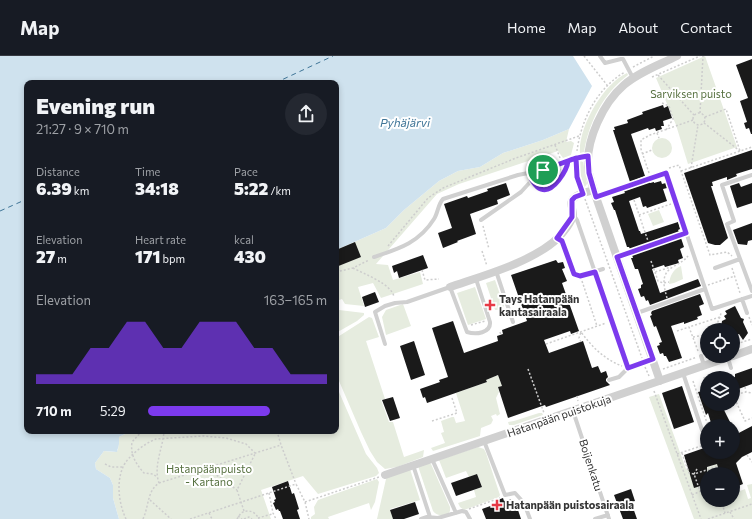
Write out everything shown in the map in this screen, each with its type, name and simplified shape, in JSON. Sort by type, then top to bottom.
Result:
[{"type":"street","points":[[660,380],[595,193],[589,173],[588,156],[590,143],[595,128],[608,103],[618,91],[633,78],[677,56]]},
{"type":"street","points":[[450,287],[493,272],[542,249],[557,238],[568,224],[573,214],[572,200],[583,194],[595,193]]},
{"type":"street","name":"Hatanpään puistokuja","points":[[740,353],[752,349]]},
{"type":"street","name":"Hatanpään puistokuja","points":[[385,475],[712,363]]},
{"type":"lane","points":[[600,56],[605,63],[623,59],[633,78]]},
{"type":"lane","points":[[374,257],[402,248],[416,239],[434,219],[440,202],[443,199],[518,175],[543,170],[576,158],[588,156]]},
{"type":"lane","points":[[532,180],[541,189],[550,188],[555,184],[566,169],[568,161]]},
{"type":"lane","points":[[481,220],[520,192],[543,170]]},
{"type":"lane","points":[[595,193],[666,173],[712,309],[752,296]]},
{"type":"lane","points":[[752,175],[722,185],[734,221],[727,224],[752,291]]},
{"type":"lane","points":[[573,214],[577,220],[628,368]]},
{"type":"lane","points":[[617,257],[686,233]]},
{"type":"lane","points":[[557,238],[562,241],[574,274],[580,276],[603,269]]},
{"type":"lane","points":[[715,268],[740,259]]},
{"type":"lane","points":[[493,272],[513,322]]},
{"type":"lane","points":[[385,344],[375,312],[385,306],[406,302],[450,287],[466,331],[468,333],[477,334],[488,329],[490,324],[475,278]]},
{"type":"lane","points":[[637,313],[705,289]]},
{"type":"lane","points":[[742,299],[747,313]]},
{"type":"lane","points":[[609,380],[618,377],[628,368],[653,359]]},
{"type":"lane","points":[[731,363],[731,368]]},
{"type":"lane","points":[[683,373],[700,424]]},
{"type":"lane","name":"Boijenkatu","points":[[573,411],[609,517]]},
{"type":"lane","points":[[484,441],[505,496],[515,493],[524,502],[530,519]]},
{"type":"lane","points":[[432,459],[456,513]]},
{"type":"lane","points":[[413,465],[430,517]]},
{"type":"lane","points":[[421,519],[430,517],[438,518],[462,511],[466,512],[470,519]]},
{"type":"lane","points":[[453,519],[456,513]]},
{"type":"lane","points":[[595,519],[609,517]]},
{"type":"path","points":[[584,56],[607,85],[596,99],[585,120],[579,136],[576,158],[577,177],[649,376],[657,371],[700,356]]},
{"type":"path","points":[[652,77],[700,56]]},
{"type":"path","points":[[700,113],[703,56]]},
{"type":"path","points":[[658,75],[694,115]]},
{"type":"path","points":[[662,103],[669,106],[673,119],[665,130]]},
{"type":"path","points":[[705,117],[726,109],[740,151]]},
{"type":"path","points":[[694,115],[700,113]]},
{"type":"path","points":[[700,113],[705,117]]},
{"type":"path","points":[[694,115],[693,120],[695,124],[698,125]]},
{"type":"path","points":[[704,123],[705,117]]},
{"type":"path","points":[[649,174],[642,154],[640,144],[642,140],[693,120]]},
{"type":"path","points":[[698,125],[704,123]]},
{"type":"path","points":[[704,123],[740,151]]},
{"type":"path","points":[[691,168],[698,125]]},
{"type":"path","points":[[657,133],[659,138]]},
{"type":"path","points":[[554,145],[562,163]]},
{"type":"path","points":[[742,299],[730,263],[733,257],[731,254],[728,252],[710,255],[681,171],[752,147]]},
{"type":"path","points":[[642,154],[652,150]]},
{"type":"path","points":[[634,200],[648,241]]},
{"type":"path","points":[[639,215],[676,202]]},
{"type":"path","points":[[481,220],[489,249]]},
{"type":"path","points":[[655,272],[679,265],[688,257],[692,250]]},
{"type":"path","points":[[482,251],[493,272]]},
{"type":"path","points":[[651,261],[658,281],[663,283],[669,282]]},
{"type":"path","points":[[668,300],[663,283],[666,274],[671,267]]},
{"type":"path","points":[[353,268],[384,284],[393,292],[395,303]]},
{"type":"path","points":[[422,270],[425,280],[439,279]]},
{"type":"path","points":[[718,323],[722,305]]},
{"type":"path","points":[[677,331],[720,317]]},
{"type":"path","points":[[468,326],[486,320]]},
{"type":"path","points":[[546,344],[611,321]]},
{"type":"path","points":[[477,324],[479,328]]},
{"type":"path","points":[[689,327],[700,354]]},
{"type":"path","points":[[581,332],[579,338],[581,342]]},
{"type":"path","points":[[581,332],[591,345],[604,357],[614,363],[628,368]]},
{"type":"path","points":[[693,337],[699,336]]},
{"type":"path","points":[[740,343],[752,339]]},
{"type":"path","points":[[528,368],[545,415]]},
{"type":"path","points":[[693,381],[706,419]]},
{"type":"path","points":[[651,384],[701,519]]},
{"type":"path","points":[[745,387],[746,392]]},
{"type":"path","points":[[740,393],[752,393]]},
{"type":"path","points":[[577,396],[579,403]]},
{"type":"path","points":[[432,421],[457,412],[452,398]]},
{"type":"path","points":[[740,410],[745,421],[752,418]]},
{"type":"path","points":[[139,434],[132,442],[132,456],[144,473],[152,474],[157,477]]},
{"type":"path","points":[[159,484],[157,477],[158,466],[164,434]]},
{"type":"path","points":[[278,434],[296,484],[305,502],[309,519]]},
{"type":"path","points":[[126,519],[119,498],[120,480],[123,467],[132,456],[149,442],[164,438],[203,436],[226,438],[246,444],[255,453]]},
{"type":"path","points":[[143,519],[154,487],[159,484],[281,444]]},
{"type":"path","points":[[677,454],[700,447]]},
{"type":"path","points":[[237,490],[255,453]]},
{"type":"path","points":[[682,453],[689,473],[694,474],[700,472]]},
{"type":"path","points":[[747,455],[752,462]]},
{"type":"path","points":[[105,464],[111,467],[123,467]]},
{"type":"path","points":[[207,468],[237,490],[244,511]]},
{"type":"path","points":[[694,474],[697,469]]},
{"type":"path","points":[[692,495],[700,491],[694,474]]},
{"type":"path","points":[[305,502],[385,475]]},
{"type":"path","points":[[190,519],[296,484]]},
{"type":"path","points":[[269,493],[273,513],[276,519]]},
{"type":"path","points":[[462,511],[505,496]]},
{"type":"path","points":[[149,499],[171,519]]},
{"type":"path","points":[[708,519],[752,504]]},
{"type":"path","points":[[723,507],[725,513]]},
{"type":"path","points":[[237,519],[238,516],[244,511],[253,512],[258,518],[273,513]]},
{"type":"path","points":[[238,516],[243,519],[246,517],[251,518],[253,512]]},
{"type":"path","points":[[730,512],[734,519]]},
{"type":"path","points":[[210,513],[212,519]]},
{"type":"green space","name":"Sarviksen puisto","points":[[705,56],[737,147],[688,164],[676,125],[656,78]]},
{"type":"green space","points":[[627,73],[628,75],[611,91],[598,109],[589,130],[584,152],[580,153],[583,131],[594,107],[610,86],[618,78]]},
{"type":"green space","points":[[569,129],[566,142],[571,141],[574,143],[571,155],[563,158],[558,151],[459,184],[437,194],[376,264],[388,265],[393,280],[420,272],[423,284],[381,298],[373,283],[358,287],[364,306],[345,304],[342,299],[339,300],[339,249],[386,228],[404,210],[439,181],[458,171],[480,167],[503,153],[543,140]]},
{"type":"green space","points":[[662,138],[669,141],[672,148],[669,155],[662,158],[655,155],[652,148],[655,141]]},
{"type":"green space","points":[[579,162],[583,162],[587,184],[584,188],[580,172]]},
{"type":"green space","points":[[561,169],[562,170],[553,183],[545,186],[541,184],[541,181]]},
{"type":"green space","points":[[659,210],[664,222],[653,226],[648,214]]},
{"type":"green space","points":[[681,266],[683,279],[669,284],[672,273]]},
{"type":"green space","points":[[495,280],[504,306],[500,310],[495,310],[486,283]]},
{"type":"green space","points":[[475,287],[486,319],[468,325],[457,293]]},
{"type":"green space","points":[[403,304],[411,326],[386,335],[382,317],[386,310]]},
{"type":"green space","points":[[339,310],[364,313],[364,315],[357,321],[339,331]]},
{"type":"green space","points":[[369,317],[372,318],[379,337],[366,341],[385,399],[381,400],[389,422],[393,422],[404,457],[424,450],[423,457],[397,467],[385,469],[377,462],[361,432],[339,381],[339,336]]},
{"type":"green space","points":[[498,375],[502,386],[498,387],[499,392],[496,398],[500,414],[497,416],[496,414],[491,416],[493,420],[491,424],[481,428],[480,436],[433,451],[431,448],[445,443],[441,433],[444,432],[441,421],[454,417],[456,423],[465,421],[456,393],[487,382],[486,380]]},
{"type":"green space","name":"Hatanpäänpuisto - Kartano","points":[[339,392],[366,454],[379,473],[376,476],[318,494],[303,476],[261,490],[271,519],[119,519],[113,498],[113,485],[110,478],[96,469],[95,463],[104,451],[115,452],[118,450],[119,437],[125,434],[339,434]]},
{"type":"green space","points":[[659,394],[686,469],[700,470],[700,507],[740,507],[740,491],[745,489],[748,499],[751,498],[747,485],[752,484],[752,519],[694,519],[649,397]]},
{"type":"green space","points":[[542,413],[543,415],[514,425],[509,425],[508,422]]},
{"type":"green space","points":[[478,447],[484,449],[486,453],[500,495],[499,497],[464,510],[458,503],[476,497],[474,490],[482,487],[477,474],[469,477],[466,471],[446,478],[439,460]]},
{"type":"green space","points":[[713,461],[721,465],[718,467],[708,467],[714,465]]},
{"type":"green space","points":[[429,463],[431,464],[450,507],[448,514],[440,515],[433,511],[418,466]]},
{"type":"green space","points":[[410,469],[420,500],[390,509],[393,519],[377,519],[387,477]]},
{"type":"green space","points":[[377,479],[379,482],[375,502],[371,510],[369,503],[328,517],[329,519],[311,519],[311,517],[315,514],[314,507],[318,500]]},
{"type":"water","name":"Pyhäjärvi","points":[[0,56],[573,56],[592,86],[569,129],[543,140],[503,153],[480,167],[458,171],[439,181],[404,210],[386,228],[339,249],[339,80],[24,80],[24,434],[125,434],[119,437],[117,452],[104,451],[95,463],[96,469],[110,478],[113,485],[113,498],[119,519],[0,519]]},
{"type":"building","points":[[752,59],[751,134],[749,128],[746,129],[744,123],[747,122],[740,101],[748,98],[736,65]]},
{"type":"building","points":[[663,105],[664,108],[668,106],[672,118],[663,121],[664,126],[661,126],[662,129],[656,131],[655,128],[649,130],[648,128],[631,134],[645,176],[630,182],[613,130],[615,130],[614,127],[628,123],[627,120],[643,114],[642,112]]},
{"type":"building","points":[[752,150],[752,169],[736,174],[737,176],[727,180],[727,177],[712,182],[713,186],[711,186],[728,238],[720,245],[708,243],[684,173]]},
{"type":"building","points":[[661,181],[662,184],[666,183],[667,188],[663,189],[667,201],[647,208],[646,206],[643,207],[640,197],[629,201],[639,231],[641,234],[678,222],[680,229],[678,230],[679,232],[630,249],[627,247],[615,210],[611,203],[614,202],[612,197],[650,182],[654,183]]},
{"type":"building","points":[[506,183],[510,195],[497,200],[498,204],[470,214],[476,234],[443,248],[438,233],[452,228],[444,204],[467,196],[468,198],[488,191],[487,189]]},
{"type":"building","points":[[739,183],[741,187],[752,183],[752,203],[737,208],[730,186]]},
{"type":"building","points":[[752,223],[752,240],[748,241],[747,245],[738,244],[733,230]]},
{"type":"building","points":[[681,238],[684,247],[680,249],[683,258],[678,260],[679,263],[665,267],[664,265],[652,269],[660,293],[698,279],[701,286],[650,305],[644,296],[641,297],[638,289],[641,288],[641,285],[643,284],[638,269],[635,269],[631,258],[633,258],[632,255]]},
{"type":"building","points":[[355,242],[361,257],[339,266],[339,249]]},
{"type":"building","points":[[423,255],[428,268],[399,278],[397,271],[394,273],[392,266]]},
{"type":"building","points":[[556,260],[558,263],[563,262],[565,268],[562,269],[567,281],[562,283],[579,331],[571,334],[570,331],[544,340],[549,353],[583,341],[592,368],[598,366],[601,373],[606,371],[608,377],[606,381],[610,385],[546,407],[545,405],[508,418],[498,387],[502,386],[498,375],[486,380],[487,382],[427,403],[425,397],[423,398],[420,389],[440,382],[439,380],[448,377],[432,328],[453,321],[464,353],[498,341],[497,336],[503,334],[502,330],[527,321],[511,275]]},
{"type":"building","points":[[375,292],[379,302],[365,307],[362,297]]},
{"type":"building","points":[[700,294],[704,304],[699,306],[702,315],[697,317],[698,319],[684,324],[684,322],[671,326],[682,358],[669,362],[663,353],[660,354],[657,346],[662,342],[656,326],[654,327],[650,316],[652,315],[651,313],[652,311]]},
{"type":"building","points":[[735,306],[741,318],[744,319],[743,322],[748,333],[743,340],[740,336],[740,323],[722,323],[722,321],[726,319],[724,316],[727,314],[725,311]]},
{"type":"building","points":[[414,341],[425,375],[411,380],[400,346]]},
{"type":"building","points":[[752,368],[752,384],[740,388],[740,372]]},
{"type":"building","points":[[682,386],[694,422],[674,429],[662,393]]},
{"type":"building","points":[[393,397],[400,418],[390,421],[382,400]]},
{"type":"building","points":[[705,411],[724,411],[728,419],[710,419],[708,413],[706,415]]},
{"type":"building","points":[[752,426],[752,452],[740,459],[740,432]]},
{"type":"building","points":[[700,449],[700,459],[740,459],[736,463],[737,467],[718,467],[717,464],[707,467],[700,467],[700,486],[694,488],[684,455]]},
{"type":"building","points":[[477,474],[482,487],[456,496],[451,483]]},
{"type":"building","points":[[740,475],[743,484],[740,485]]},
{"type":"building","points":[[288,481],[292,494],[294,493],[299,509],[297,510],[300,519],[283,519],[280,511],[278,509],[276,510],[273,503],[276,499],[272,487]]},
{"type":"building","points":[[631,489],[635,501],[631,502],[637,519],[623,519],[614,495]]},
{"type":"building","points":[[503,498],[504,501],[511,499],[513,505],[516,504],[521,519],[486,519],[482,509],[496,504],[495,501]]},
{"type":"building","points":[[415,502],[419,514],[404,519],[393,519],[390,510]]},
{"type":"ferry route","points":[[281,80],[333,56]]},
{"type":"ferry route","points":[[0,211],[24,200]]},
{"type":"place","name":"Tays Hatanpään kantasairaala","points":[[490,305]]},
{"type":"place","name":"Hatanpään puistosairaala","points":[[497,505]]},
{"type":"route","points":[[543,170],[532,180],[539,188],[545,190],[555,184],[566,169],[568,161],[576,158],[588,156],[589,173],[596,197],[666,173],[686,233],[617,257],[653,359],[628,368],[595,272],[580,276],[574,274],[562,241],[561,239],[557,238],[572,217],[572,200],[583,194],[577,177],[576,158],[543,170]]}]
